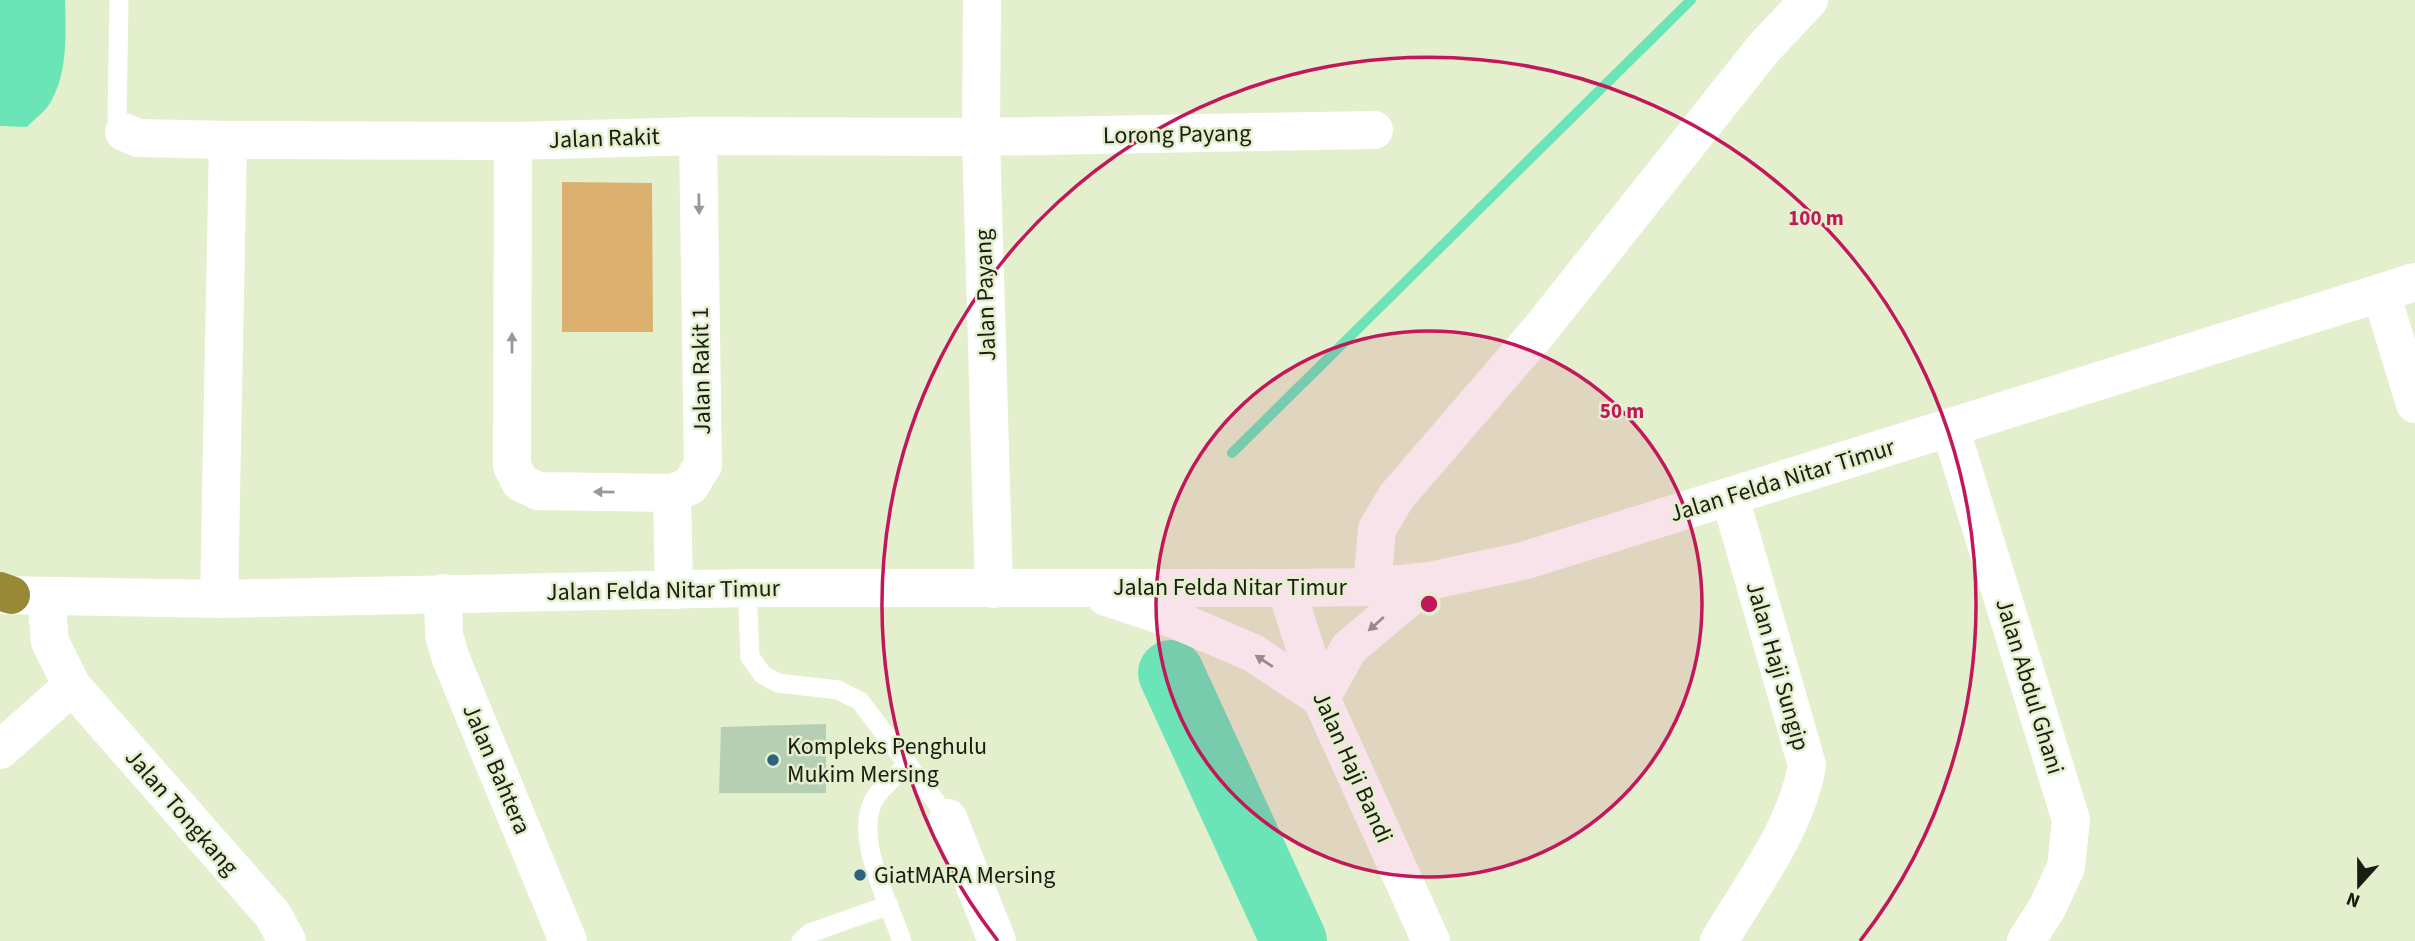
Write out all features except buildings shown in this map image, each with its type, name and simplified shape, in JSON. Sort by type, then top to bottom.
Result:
[{"type":"street","name":"Jalan Payang","points":[[982,0],[981,137],[994,589]]},
{"type":"street","points":[[1372,587],[1377,529],[1396,497],[1539,331],[1763,49],[1809,0]]},
{"type":"street","name":"Lorong Payang","points":[[981,137],[1374,130]]},
{"type":"street","name":"Jalan Rakit","points":[[124,132],[138,138],[228,140],[513,141],[698,136],[981,137]]},
{"type":"street","name":"Jalan Rakit 1","points":[[672,493],[690,486],[703,465],[698,136]]},
{"type":"street","points":[[219,599],[228,140]]},
{"type":"street","points":[[513,141],[512,466],[520,482],[538,491],[672,493],[674,590]]},
{"type":"street","points":[[2398,287],[2415,404]]},
{"type":"street","name":"Jalan Felda Nitar Timur","points":[[11,595],[219,599],[747,588],[1372,587],[1429,581],[1523,561],[2398,287]]},
{"type":"street","name":"Jalan Abdul Ghani","points":[[1950,427],[2071,820],[2066,867],[2047,908],[2026,941]]},
{"type":"street","name":"Jalan Haji Sungip","points":[[1719,941],[1790,821],[1801,796],[1807,765],[1730,497]]},
{"type":"street","points":[[1078,588],[1176,620],[1252,653],[1321,698],[1349,648],[1429,581]]},
{"type":"street","name":"Jalan Haji Bandi","points":[[1286,588],[1321,698],[1432,941]]},
{"type":"street","name":"Jalan Bahtera","points":[[443,593],[444,635],[451,659],[568,941]]},
{"type":"street","name":"Jalan Tongkang","points":[[11,595],[50,642],[72,686],[273,915],[286,941]]},
{"type":"street","points":[[0,750],[72,686]]},
{"type":"street","points":[[948,818],[997,941]]},
{"type":"lane","points":[[119,0],[117,120],[124,132]]},
{"type":"lane","points":[[747,588],[750,657],[763,675],[778,683],[838,690],[860,701],[948,818]]},
{"type":"lane","points":[[902,941],[867,842],[867,818],[876,796],[908,764]]},
{"type":"lane","points":[[801,941],[810,933],[889,905]]},
{"type":"shaded area","points":[[0,0],[65,0],[65,53],[60,79],[48,106],[27,127],[0,126]]},
{"type":"shaded area","points":[[562,182],[652,183],[653,332],[562,332]]},
{"type":"waterway","points":[[1232,453],[1691,0]]},
{"type":"waterway","points":[[1171,673],[1294,941]]},
{"type":"place","name":"Kompleks Penghulu Mukim Mersing","points":[[773,760]]},
{"type":"place","name":"GiatMARA Mersing","points":[[860,875]]}]
